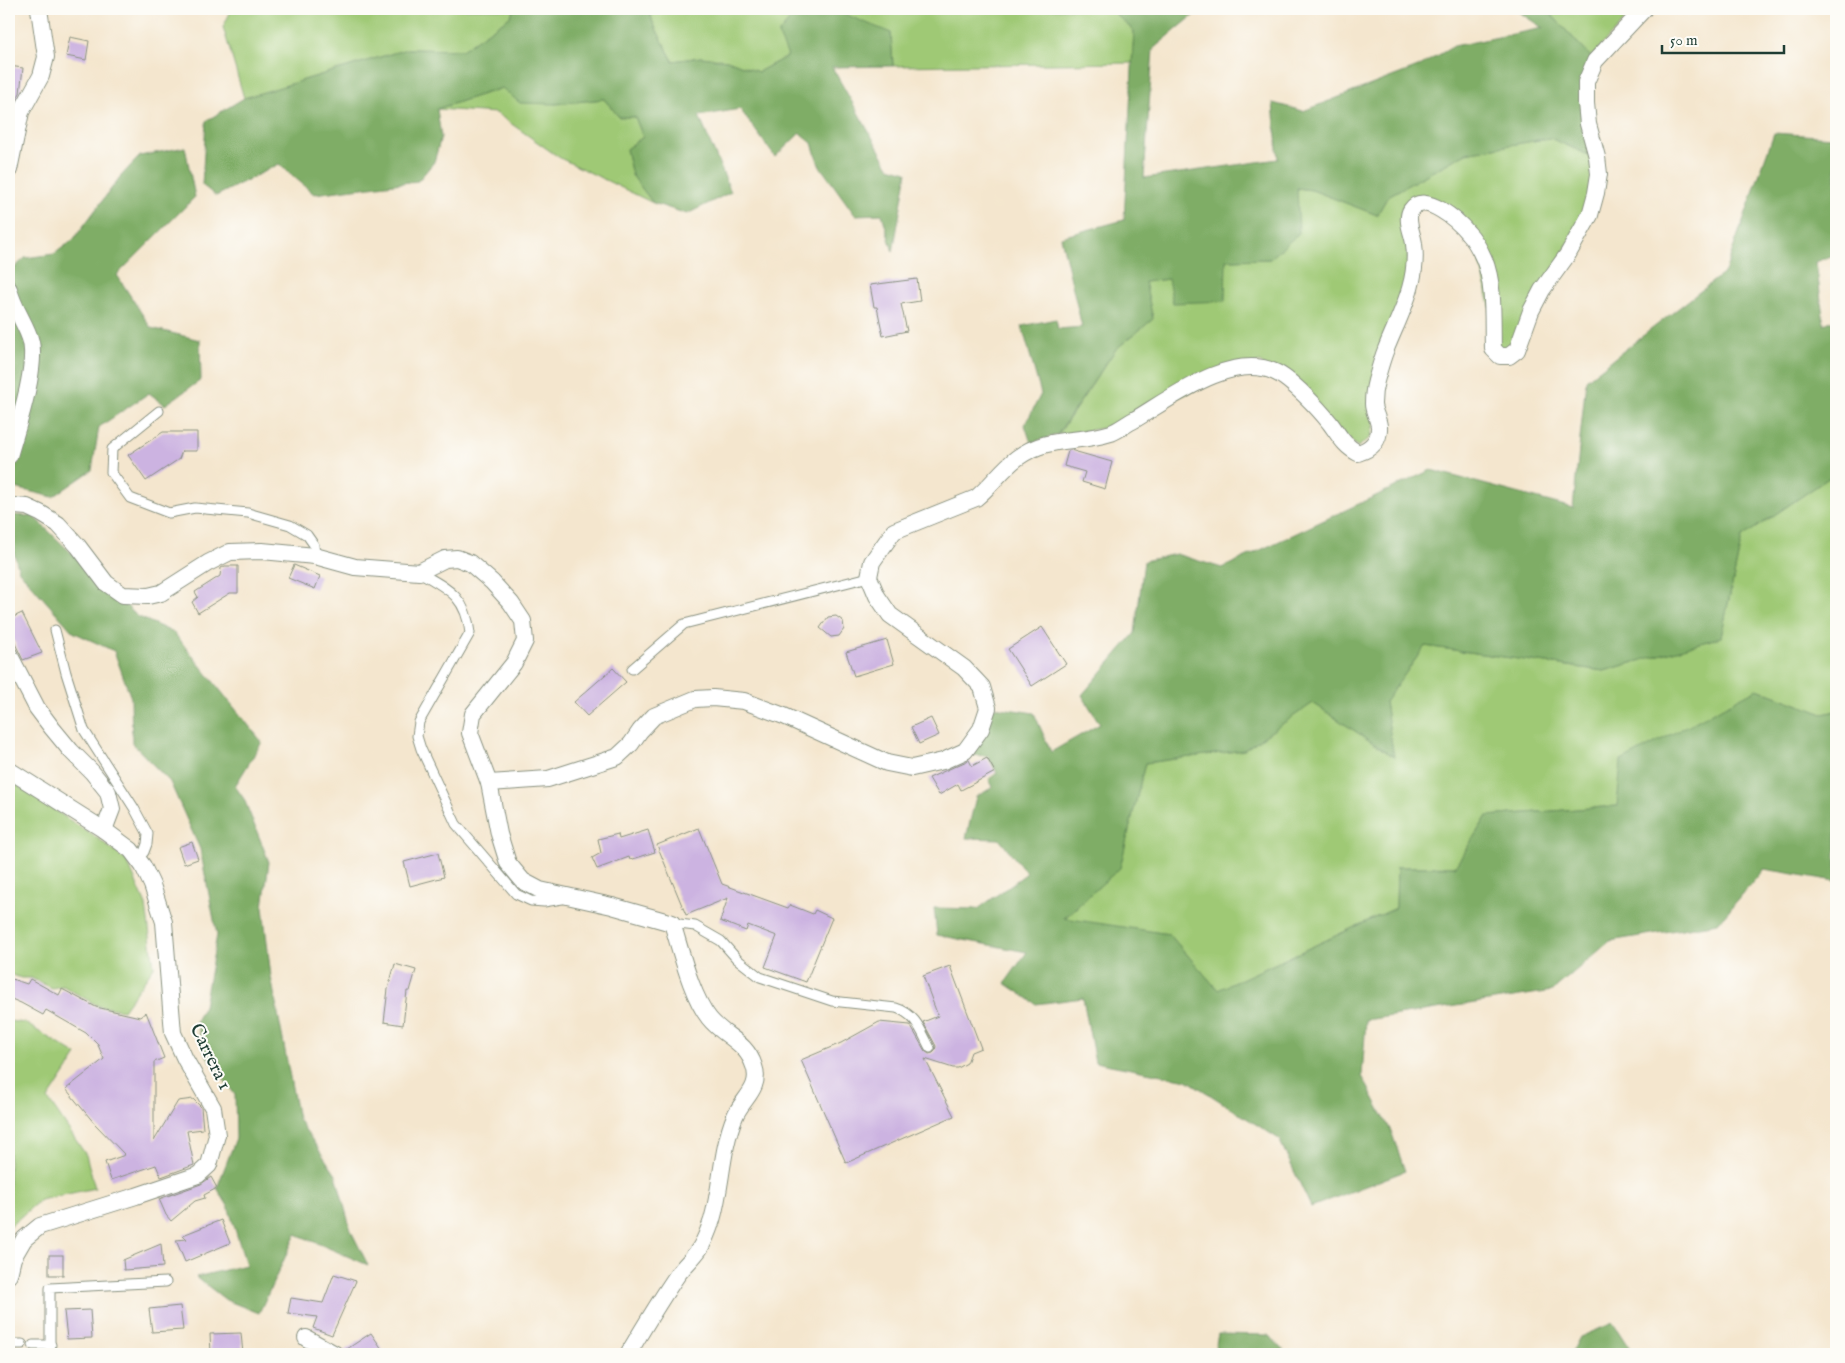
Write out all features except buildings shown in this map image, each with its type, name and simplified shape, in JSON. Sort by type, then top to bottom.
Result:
[{"type":"street","points":[[9,170],[21,112],[41,76],[46,57],[39,9]]},
{"type":"street","points":[[489,783],[548,779],[617,757],[631,744],[654,716],[695,699],[713,698],[744,701],[784,716],[887,763],[912,768],[943,761],[965,751],[981,730],[988,708],[982,687],[964,668],[890,615],[877,596],[869,577],[872,562],[894,532],[976,498],[1016,459],[1042,445],[1112,432],[1210,375],[1244,366],[1276,372],[1306,397],[1329,422],[1348,448],[1358,453],[1370,449],[1377,439],[1379,427],[1373,405],[1374,386],[1385,350],[1411,290],[1414,273],[1414,244],[1409,218],[1411,210],[1418,205],[1435,206],[1449,215],[1469,234],[1483,258],[1490,279],[1493,349],[1500,356],[1509,356],[1517,350],[1531,311],[1542,290],[1568,254],[1590,215],[1596,193],[1598,174],[1597,157],[1588,124],[1586,82],[1595,61],[1644,9]]},
{"type":"street","points":[[9,288],[11,300],[30,342],[31,361],[27,387],[9,456]]},
{"type":"street","points":[[12,507],[27,508],[40,513],[58,524],[78,546],[106,583],[123,595],[148,596],[161,592],[208,563],[230,552],[262,551],[315,556],[355,567],[419,572],[445,559],[457,558],[470,563],[492,582],[524,621],[525,641],[514,662],[473,714],[470,733],[489,783],[499,834],[508,863],[523,881],[540,890],[612,906],[672,923],[698,1000],[718,1029],[738,1042],[750,1054],[755,1068],[756,1084],[735,1116],[728,1138],[712,1220],[700,1248],[649,1317],[628,1354]]},
{"type":"street","points":[[9,654],[37,708],[71,751],[92,772],[108,792],[112,809],[104,830]]},
{"type":"street","name":"Carrera 1","points":[[9,770],[104,830],[131,850],[152,885],[164,922],[173,1032],[185,1059],[213,1108],[217,1135],[209,1165],[198,1175],[40,1226],[24,1239],[13,1258],[9,1274]]},
{"type":"street","points":[[306,1338],[335,1354]]},
{"type":"lane","points":[[159,411],[112,449],[111,472],[130,498],[169,513],[195,508],[248,513],[290,525],[307,535],[314,545],[315,556]]},
{"type":"lane","points":[[419,572],[450,590],[461,604],[468,618],[470,633],[419,722],[417,736],[421,749],[456,824],[516,894],[530,901],[544,902],[568,897]]},
{"type":"lane","points":[[632,669],[684,624],[869,577]]},
{"type":"lane","points":[[55,630],[84,730],[134,808],[148,834],[144,852],[137,859]]},
{"type":"lane","points":[[672,923],[695,926],[721,941],[737,958],[760,977],[832,1001],[905,1010],[914,1017],[930,1048]]},
{"type":"lane","points":[[33,1345],[50,1350],[50,1288],[166,1282]]},
{"type":"lane","points":[[9,1344],[22,1344]]},
{"type":"green space","points":[[232,9],[514,9],[510,17],[462,50],[407,49],[244,98],[223,27]]},
{"type":"green space","points":[[514,9],[649,9],[653,23],[673,61],[701,57],[727,60],[758,72],[788,56],[778,34],[798,10],[837,11],[891,33],[893,66],[832,67],[889,167],[907,172],[893,252],[882,214],[855,215],[819,165],[812,143],[800,133],[775,157],[740,109],[699,116],[731,192],[687,214],[653,203],[632,175],[626,149],[643,137],[635,117],[619,117],[604,99],[555,104],[520,103],[502,88],[437,109],[441,137],[434,162],[418,181],[314,194],[279,164],[216,196],[202,185],[206,121],[244,98],[407,49],[462,50],[510,17]]},
{"type":"green space","points":[[649,9],[1110,9],[1134,31],[1132,63],[893,66],[891,33],[788,56],[758,72],[727,60],[701,57],[673,61],[653,23]]},
{"type":"green space","points":[[1110,9],[1212,9],[1194,15],[1153,49],[1144,178],[1278,159],[1273,103],[1303,111],[1418,67],[1454,46],[1543,28],[1514,9],[1546,9],[1591,57],[1591,156],[1550,138],[1466,153],[1388,196],[1377,215],[1312,190],[1297,188],[1299,233],[1270,259],[1226,260],[1225,301],[1173,303],[1168,279],[1145,282],[1153,319],[1116,349],[1057,435],[1031,443],[1025,425],[1041,394],[1022,326],[1056,319],[1058,329],[1082,327],[1061,237],[1124,220],[1134,31]]},
{"type":"green space","points":[[1546,9],[1635,9],[1591,57]]},
{"type":"green space","points":[[502,88],[555,104],[604,99],[619,117],[635,117],[643,137],[626,149],[632,175],[653,203],[560,158],[496,113],[437,109]]},
{"type":"green space","points":[[1774,133],[1832,137],[1836,134],[1836,254],[1816,262],[1824,324],[1836,319],[1836,473],[1742,537],[1721,637],[1604,671],[1425,646],[1385,702],[1394,757],[1313,703],[1244,750],[1145,763],[1120,868],[1064,918],[1169,934],[1218,990],[1396,908],[1397,867],[1455,867],[1487,816],[1617,806],[1621,761],[1757,689],[1823,714],[1836,711],[1836,881],[1764,869],[1718,923],[1610,941],[1552,991],[1366,1020],[1362,1076],[1391,1131],[1405,1171],[1311,1207],[1279,1139],[1187,1080],[1095,1062],[1083,998],[1036,1004],[1005,983],[1027,952],[937,935],[934,908],[978,909],[1027,873],[999,839],[966,838],[976,797],[993,787],[989,779],[997,773],[988,756],[969,755],[994,707],[1034,713],[1051,752],[1100,724],[1082,695],[1135,633],[1144,561],[1176,554],[1222,568],[1431,470],[1573,508],[1586,380],[1725,272]]},
{"type":"green space","points":[[1550,138],[1591,156],[1593,174],[1585,213],[1511,347],[1507,350],[1499,346],[1473,230],[1414,200],[1408,245],[1408,272],[1371,437],[1358,447],[1260,362],[1110,427],[1058,435],[1116,349],[1153,319],[1145,282],[1168,279],[1226,260],[1270,259],[1297,188],[1312,190],[1377,215],[1388,196],[1466,153]]},
{"type":"green space","points":[[185,147],[195,197],[117,275],[151,328],[200,340],[201,380],[165,405],[149,393],[99,427],[92,470],[53,497],[11,487],[9,489],[9,273],[25,258],[54,254],[73,240],[120,177],[140,156]]},
{"type":"green space","points":[[1836,473],[1836,711],[1823,714],[1757,689],[1617,806],[1487,816],[1455,867],[1397,867],[1396,908],[1218,990],[1169,934],[1064,919],[1120,867],[1145,763],[1244,750],[1313,703],[1393,756],[1385,702],[1425,646],[1604,671],[1721,637],[1742,537]]},
{"type":"green space","points":[[9,515],[33,516],[137,616],[174,633],[262,742],[235,786],[244,799],[269,862],[263,907],[271,977],[298,1119],[336,1175],[351,1231],[368,1265],[296,1234],[259,1313],[226,1300],[196,1277],[246,1265],[228,1206],[217,1188],[236,1138],[235,1095],[205,1053],[196,1021],[204,1006],[217,935],[200,849],[170,782],[132,743],[131,698],[114,651],[73,632],[19,571],[9,535]]},
{"type":"green space","points":[[9,780],[100,840],[127,861],[146,905],[154,967],[123,1010],[98,1006],[63,986],[52,988],[31,978],[21,978],[9,974]]},
{"type":"green space","points":[[9,1021],[25,1023],[77,1055],[48,1099],[86,1155],[95,1188],[40,1200],[9,1227]]},
{"type":"green space","points":[[1613,1323],[1633,1354],[1571,1354],[1580,1337]]},
{"type":"green space","points":[[1218,1334],[1268,1335],[1288,1354],[1214,1354]]}]
